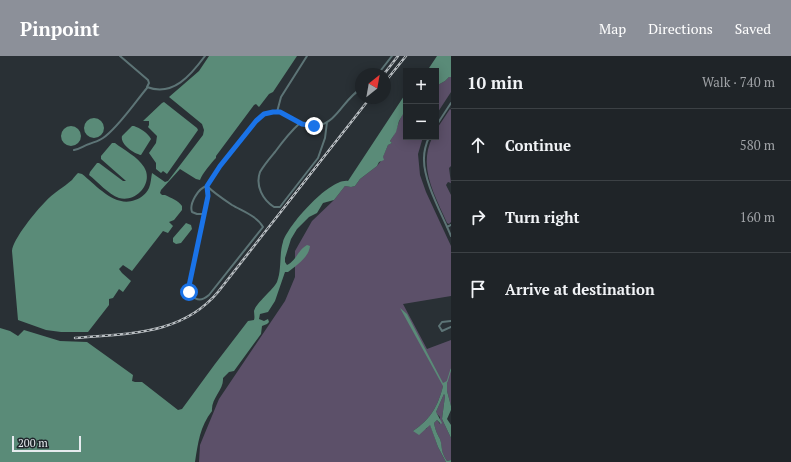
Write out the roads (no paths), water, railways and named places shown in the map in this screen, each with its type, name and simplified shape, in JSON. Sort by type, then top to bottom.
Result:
[{"type":"street","points":[[74,150],[80,149],[88,144],[105,138],[149,83],[147,78],[120,56]]},
{"type":"street","points":[[147,87],[162,90],[177,85],[190,76],[205,56]]},
{"type":"street","points":[[277,112],[281,97],[307,56]]},
{"type":"street","points":[[383,68],[392,56]]},
{"type":"street","points":[[204,214],[193,213],[191,210],[191,207],[201,189],[207,186],[220,166],[256,121],[264,114],[269,112],[283,113],[300,123],[311,126],[322,125],[334,117],[355,93]]},
{"type":"street","points":[[439,122],[450,105]]},
{"type":"street","points":[[300,123],[289,133],[265,164],[260,173],[259,182],[262,195],[265,200],[274,207],[280,207],[318,158],[325,138],[327,122]]},
{"type":"street","points":[[428,140],[424,151],[424,168],[430,187],[451,236]]},
{"type":"street","points":[[207,186],[214,193],[248,214],[263,227],[209,295],[198,300],[191,295],[189,286],[208,196],[207,186]]},
{"type":"street","points":[[447,227],[451,225]]},
{"type":"street","points":[[451,321],[442,322],[439,326],[442,331],[451,326]]},
{"type":"waterway","points":[[447,382],[451,369]]},
{"type":"railway","points":[[389,68],[398,56]]},
{"type":"railway","points":[[391,75],[406,56]]},
{"type":"railway","points":[[75,338],[152,330],[170,325],[187,317],[203,306],[218,292],[365,104]]}]
